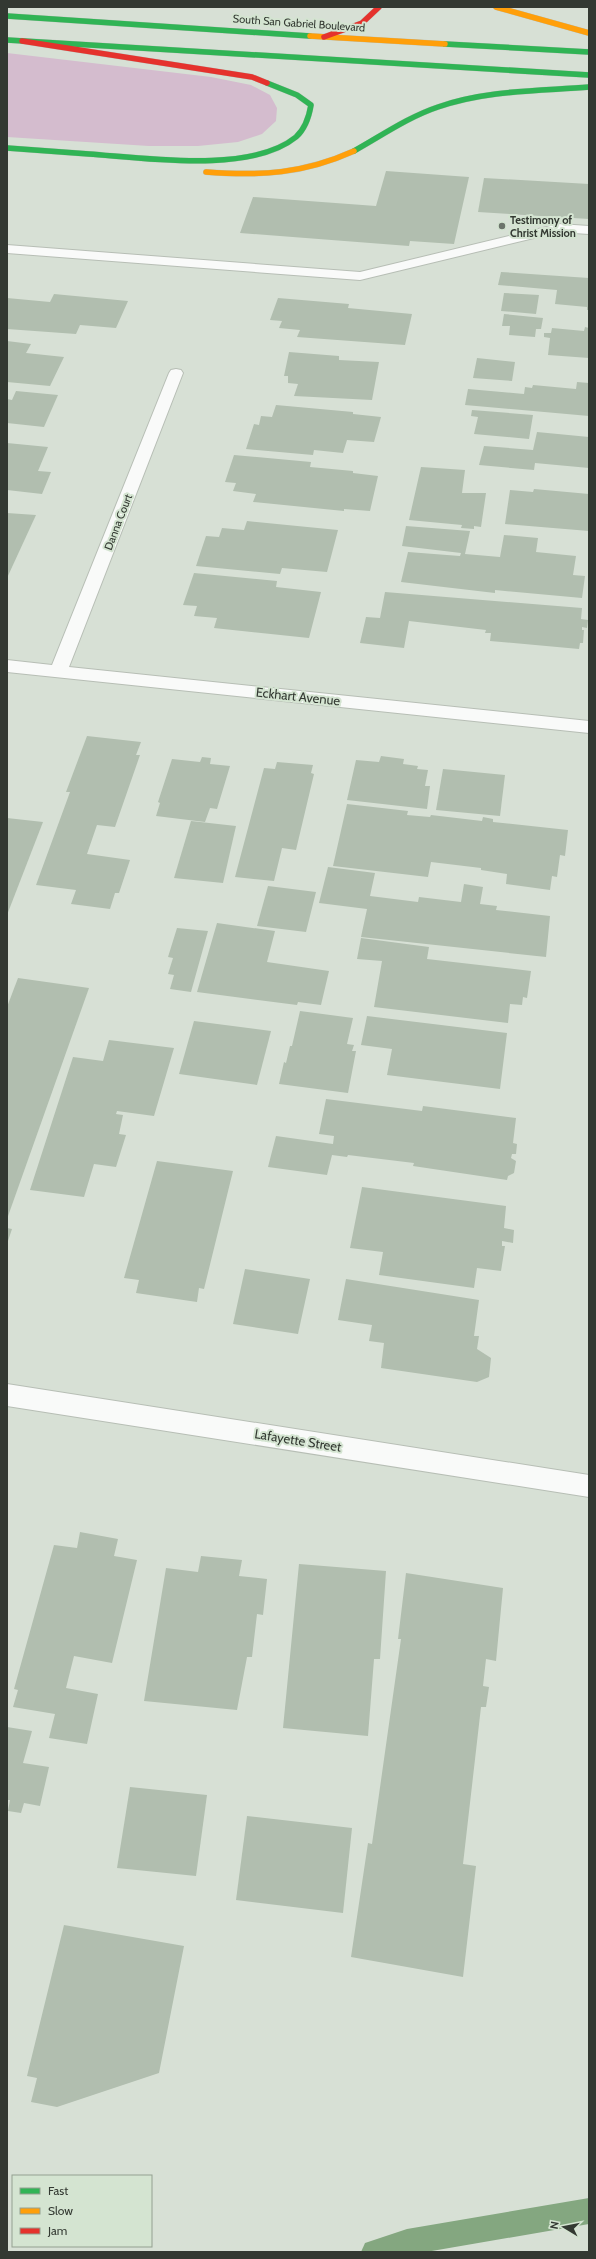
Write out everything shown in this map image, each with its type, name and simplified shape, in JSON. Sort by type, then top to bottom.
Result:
[{"type":"main road","points":[[324,37],[354,27],[376,12],[379,7]]},
{"type":"main road","points":[[496,7],[589,33]]},
{"type":"main road","name":"South San Gabriel Boulevard","points":[[7,16],[324,37],[589,52]]},
{"type":"main road","points":[[7,40],[474,66],[589,75]]},
{"type":"main road","points":[[7,148],[175,160],[226,160],[258,155],[282,145],[299,134],[309,120],[310,105],[297,95],[252,77],[22,41]]},
{"type":"main road","points":[[196,172],[266,175],[297,172],[326,164],[439,106],[514,94],[589,87]]},
{"type":"main road","points":[[109,166],[172,170]]},
{"type":"street","points":[[7,249],[360,276],[559,228],[589,230]]},
{"type":"street","name":"Danna Court","points":[[59,671],[176,373]]},
{"type":"street","name":"Eckhart Avenue","points":[[7,666],[589,727]]},
{"type":"street","name":"Lafayette Street","points":[[7,1395],[589,1486]]},
{"type":"shaded area","points":[[7,53],[211,77],[251,85],[270,95],[277,108],[276,121],[262,134],[238,142],[198,146],[149,146],[7,137]]},
{"type":"building","points":[[386,171],[469,177],[454,244],[410,241],[409,246],[240,233],[253,197],[376,206]]},
{"type":"building","points":[[484,178],[589,184],[589,219],[478,212]]},
{"type":"building","points":[[501,272],[589,278],[589,310],[587,310],[587,307],[555,304],[557,290],[498,285]]},
{"type":"building","points":[[504,293],[539,295],[536,314],[501,311]]},
{"type":"building","points":[[54,294],[128,301],[116,328],[80,325],[76,334],[7,329],[7,298],[50,302]]},
{"type":"building","points":[[278,298],[349,304],[348,308],[412,314],[405,345],[297,337],[300,330],[279,328],[282,321],[270,320]]},
{"type":"building","points":[[504,314],[543,318],[541,329],[536,329],[535,337],[509,335],[510,326],[502,326]]},
{"type":"building","points":[[585,327],[589,328],[589,358],[548,355],[550,338],[544,337],[544,333],[551,333],[552,328],[584,331]]},
{"type":"building","points":[[7,341],[31,344],[26,353],[64,357],[50,386],[7,382]]},
{"type":"building","points":[[289,352],[339,356],[339,360],[379,362],[372,400],[294,396],[298,384],[288,383],[288,376],[284,376]]},
{"type":"building","points":[[477,358],[515,362],[512,381],[473,378]]},
{"type":"building","points":[[577,382],[589,383],[589,416],[465,405],[468,389],[524,394],[525,387],[532,388],[533,385],[576,389]]},
{"type":"building","points":[[16,391],[58,395],[44,427],[7,423],[7,399],[12,400]]},
{"type":"building","points":[[276,405],[353,412],[353,414],[381,417],[374,442],[347,440],[343,453],[314,450],[313,455],[246,449],[254,424],[259,425],[261,416],[272,417]]},
{"type":"building","points":[[472,410],[533,415],[529,439],[474,434],[478,417],[471,416]]},
{"type":"building","points":[[537,432],[589,437],[589,468],[535,463],[534,470],[479,465],[484,446],[533,450]]},
{"type":"building","points":[[7,443],[48,447],[38,471],[51,472],[42,494],[7,490]]},
{"type":"building","points":[[234,455],[311,462],[310,467],[353,471],[353,473],[378,476],[370,511],[344,509],[344,511],[253,502],[256,494],[233,491],[236,483],[225,482]]},
{"type":"building","points":[[421,467],[465,470],[462,493],[486,493],[481,527],[474,526],[474,529],[461,528],[462,525],[409,520]]},
{"type":"building","points":[[534,489],[589,494],[589,531],[505,524],[510,490],[533,492]]},
{"type":"building","points":[[7,513],[36,515],[7,578]]},
{"type":"building","points":[[247,521],[338,530],[327,572],[282,568],[280,574],[196,566],[206,536],[219,537],[222,528],[244,530]]},
{"type":"building","points":[[406,526],[470,531],[465,554],[500,557],[504,535],[538,538],[536,552],[576,556],[573,575],[585,576],[582,598],[495,590],[495,593],[401,582],[408,552],[460,556],[461,553],[402,546]]},
{"type":"building","points":[[194,573],[277,581],[276,587],[321,592],[309,638],[214,628],[217,618],[194,616],[197,606],[183,605]]},
{"type":"building","points":[[385,592],[582,608],[581,619],[588,620],[587,628],[582,627],[582,630],[584,630],[583,643],[580,643],[579,649],[490,641],[491,633],[485,633],[486,630],[409,621],[404,648],[360,643],[366,617],[380,618]]},
{"type":"building","points":[[87,736],[141,742],[136,755],[140,755],[115,827],[97,825],[87,854],[130,860],[119,893],[115,893],[110,909],[71,904],[76,890],[36,885],[70,792],[66,792]]},
{"type":"building","points":[[381,756],[404,759],[403,764],[418,766],[417,769],[428,770],[425,786],[430,786],[427,809],[347,800],[356,760],[379,762]]},
{"type":"building","points":[[202,757],[211,758],[210,764],[230,766],[217,809],[210,808],[205,822],[156,816],[160,803],[158,802],[172,759],[200,762]]},
{"type":"building","points":[[277,762],[313,765],[311,773],[314,774],[296,850],[282,848],[274,881],[235,877],[264,768],[275,769]]},
{"type":"building","points":[[443,769],[505,775],[500,816],[436,810]]},
{"type":"building","points":[[347,804],[408,811],[407,815],[430,817],[431,815],[482,821],[483,817],[493,819],[493,822],[568,830],[565,856],[560,855],[557,877],[552,876],[550,890],[506,884],[507,874],[481,870],[481,868],[431,862],[428,877],[333,866]]},
{"type":"building","points":[[7,818],[43,822],[7,915]]},
{"type":"building","points":[[191,821],[236,826],[223,883],[174,878]]},
{"type":"building","points":[[328,867],[375,873],[370,896],[418,902],[419,897],[461,902],[464,884],[483,887],[480,904],[497,906],[496,910],[550,916],[546,957],[361,937],[367,909],[319,903]]},
{"type":"building","points":[[268,886],[316,892],[306,932],[257,926]]},
{"type":"building","points":[[217,923],[275,931],[267,962],[329,971],[321,1005],[298,1002],[297,1005],[197,992]]},
{"type":"building","points":[[177,928],[208,931],[191,992],[170,989],[174,975],[168,974],[173,958],[168,957]]},
{"type":"building","points":[[361,938],[429,947],[427,959],[531,971],[527,998],[523,997],[522,1005],[510,1004],[508,1023],[374,1007],[382,961],[357,959]]},
{"type":"building","points":[[18,978],[89,988],[7,1219],[7,1007]]},
{"type":"building","points":[[300,1011],[353,1018],[347,1044],[354,1045],[352,1051],[356,1051],[348,1093],[279,1084],[284,1062],[286,1063],[290,1046],[292,1046]]},
{"type":"building","points":[[367,1016],[507,1033],[500,1089],[387,1075],[392,1049],[361,1045]]},
{"type":"building","points":[[194,1021],[271,1031],[257,1085],[179,1074]]},
{"type":"building","points":[[109,1040],[174,1048],[154,1116],[117,1111],[116,1114],[123,1115],[119,1134],[126,1135],[116,1167],[94,1164],[84,1197],[30,1190],[73,1057],[103,1061]]},
{"type":"building","points":[[326,1099],[422,1111],[423,1106],[516,1118],[513,1143],[517,1144],[516,1154],[512,1154],[511,1158],[516,1161],[514,1173],[508,1176],[507,1180],[413,1166],[414,1163],[348,1155],[347,1157],[332,1155],[327,1175],[268,1167],[276,1136],[333,1144],[334,1136],[319,1134]]},
{"type":"building","points":[[157,1161],[233,1171],[204,1289],[199,1288],[197,1302],[136,1293],[139,1280],[124,1278]]},
{"type":"building","points":[[362,1187],[506,1206],[504,1228],[514,1230],[513,1243],[502,1241],[502,1246],[505,1246],[501,1271],[477,1268],[474,1288],[379,1275],[383,1252],[350,1248]]},
{"type":"building","points":[[7,1228],[12,1229],[7,1244]]},
{"type":"building","points":[[245,1269],[310,1279],[298,1334],[233,1324]]},
{"type":"building","points":[[346,1279],[479,1300],[474,1336],[479,1336],[477,1349],[491,1358],[489,1377],[477,1382],[381,1368],[384,1343],[369,1341],[372,1325],[338,1320]]},
{"type":"building","points":[[80,1532],[118,1539],[114,1556],[137,1560],[112,1663],[74,1656],[66,1688],[98,1694],[87,1744],[49,1738],[55,1714],[13,1707],[18,1690],[14,1689],[54,1545],[77,1548]]},
{"type":"building","points":[[201,1556],[242,1560],[239,1576],[267,1579],[263,1615],[257,1614],[252,1657],[247,1657],[237,1710],[144,1701],[166,1568],[198,1572]]},
{"type":"building","points":[[299,1564],[386,1571],[380,1659],[374,1659],[368,1736],[283,1728]]},
{"type":"building","points":[[406,1573],[503,1588],[496,1661],[486,1659],[483,1686],[489,1687],[486,1707],[481,1707],[463,1864],[476,1866],[463,1977],[351,1957],[368,1843],[372,1844],[401,1639],[398,1639]]},
{"type":"building","points":[[7,1727],[32,1731],[23,1763],[49,1767],[40,1806],[24,1803],[21,1813],[8,1811],[10,1800],[7,1800]]},
{"type":"building","points":[[130,1787],[207,1795],[196,1876],[117,1868]]},
{"type":"building","points":[[247,1816],[352,1828],[343,1913],[236,1900]]},
{"type":"building","points":[[64,1925],[184,1946],[159,2073],[57,2107],[31,2102],[37,2078],[27,2076]]},
{"type":"waterway","points":[[374,2252],[407,2242],[589,2211]]},
{"type":"traffic: fast","points":[[7,16],[310,36]]},
{"type":"traffic: fast","points":[[7,40],[589,75]]},
{"type":"traffic: fast","points":[[445,44],[589,52]]},
{"type":"traffic: fast","points":[[7,148],[174,160],[230,159],[256,155],[279,148],[296,137],[306,122],[311,105],[297,95],[267,83]]},
{"type":"traffic: fast","points":[[354,151],[416,116],[438,107],[456,102],[513,92],[589,87]]},
{"type":"traffic: slow","points":[[496,7],[589,33]]},
{"type":"traffic: slow","points":[[310,36],[445,44]]},
{"type":"traffic: slow","points":[[206,172],[245,174],[282,173],[317,166],[335,160],[354,151]]},
{"type":"traffic: jam","points":[[324,37],[362,23],[379,7]]},
{"type":"traffic: jam","points":[[22,41],[252,77],[267,83]]},
{"type":"place","name":"Testimony of Christ Mission","points":[[502,226]]}]
